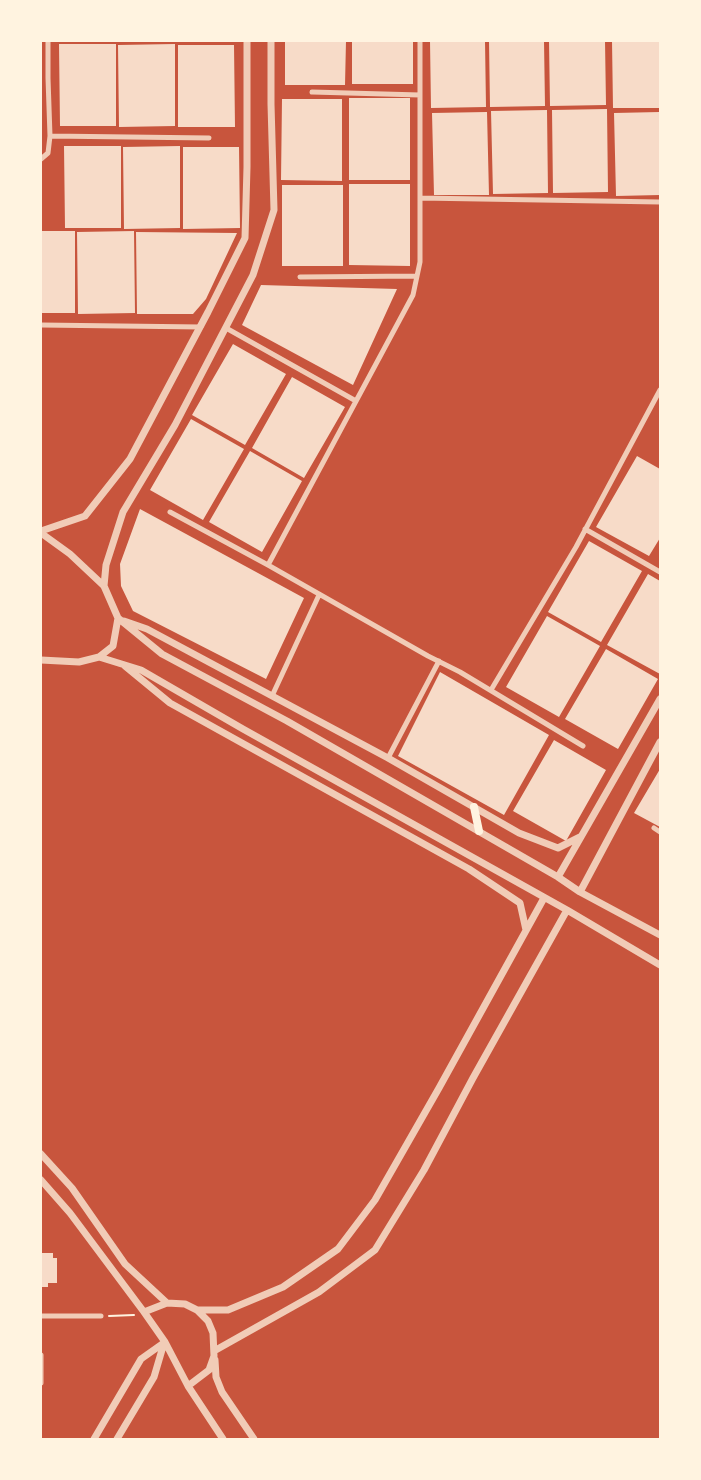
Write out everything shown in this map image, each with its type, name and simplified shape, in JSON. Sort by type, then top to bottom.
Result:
[{"type":"main road","points":[[474,807],[479,831]]},
{"type":"street","points":[[41,158],[48,153],[50,136],[48,41]]},
{"type":"street","points":[[104,586],[106,565],[123,512],[175,425],[253,275],[274,210],[271,41]]},
{"type":"street","points":[[268,565],[412,296],[420,262],[420,41]]},
{"type":"street","points":[[41,532],[84,516],[130,459],[201,327],[244,238],[247,167],[245,43]]},
{"type":"street","points":[[312,92],[420,95]]},
{"type":"street","points":[[50,136],[209,138]]},
{"type":"street","points":[[420,198],[660,202]]},
{"type":"street","points":[[300,277],[417,276]]},
{"type":"street","points":[[41,325],[201,327]]},
{"type":"street","points":[[226,328],[356,401]]},
{"type":"street","points":[[491,690],[585,530],[660,390]]},
{"type":"street","points":[[170,512],[460,672],[583,746]]},
{"type":"street","points":[[585,530],[660,572]]},
{"type":"street","points":[[41,532],[70,554],[104,586],[118,618],[162,654],[287,721],[558,877],[580,892],[660,935]]},
{"type":"street","points":[[272,696],[319,595]]},
{"type":"street","points":[[41,660],[79,662],[99,657],[112,646],[118,618]]},
{"type":"street","points":[[118,618],[147,629],[388,758],[519,833],[558,848],[580,837]]},
{"type":"street","points":[[99,657],[141,670],[567,910],[660,966]]},
{"type":"street","points":[[388,758],[439,662]]},
{"type":"street","points":[[121,663],[170,703],[469,869],[520,903],[526,930]]},
{"type":"street","points":[[558,877],[660,699]]},
{"type":"street","points":[[580,892],[660,742]]},
{"type":"street","points":[[197,1310],[228,1310],[283,1287],[338,1249],[375,1200],[544,898]]},
{"type":"street","points":[[188,1386],[209,1370],[214,1354],[319,1292],[375,1250],[424,1170],[567,910]]},
{"type":"street","points":[[41,1154],[72,1188],[124,1264],[167,1303]]},
{"type":"street","points":[[43,1183],[70,1213],[145,1313],[165,1342],[188,1386],[223,1439]]},
{"type":"street","points":[[145,1313],[167,1303],[185,1304],[197,1310],[208,1321],[213,1333],[216,1377],[222,1392],[254,1439]]},
{"type":"street","points":[[41,1316],[101,1316]]},
{"type":"street","points":[[94,1439],[141,1359],[165,1342]]},
{"type":"street","points":[[117,1439],[154,1377],[165,1342]]},
{"type":"street","points":[[41,1355],[41,1383]]},
{"type":"path","points":[[101,1316],[145,1313]]},
{"type":"building","points":[[285,41],[346,41],[345,85],[285,85]]},
{"type":"building","points":[[352,41],[413,41],[413,84],[352,84]]},
{"type":"building","points":[[430,41],[485,41],[486,107],[431,108]]},
{"type":"building","points":[[489,41],[544,41],[545,106],[490,107]]},
{"type":"building","points":[[549,41],[605,41],[606,105],[550,106]]},
{"type":"building","points":[[612,41],[660,41],[660,108],[613,108]]},
{"type":"building","points":[[59,44],[116,44],[116,126],[60,126]]},
{"type":"building","points":[[175,44],[175,126],[119,127],[118,45]]},
{"type":"building","points":[[178,45],[234,45],[235,127],[178,127]]},
{"type":"building","points":[[349,98],[410,98],[410,180],[349,180]]},
{"type":"building","points":[[282,99],[342,99],[342,181],[281,180]]},
{"type":"building","points":[[607,109],[608,192],[553,193],[552,110]]},
{"type":"building","points":[[547,110],[548,193],[493,194],[491,111]]},
{"type":"building","points":[[487,112],[489,195],[434,195],[432,113]]},
{"type":"building","points":[[660,112],[660,195],[616,196],[614,113]]},
{"type":"building","points":[[64,146],[121,146],[121,228],[65,228]]},
{"type":"building","points":[[180,146],[180,228],[124,229],[123,147]]},
{"type":"building","points":[[183,147],[239,147],[240,228],[183,229]]},
{"type":"building","points":[[349,184],[410,184],[410,266],[349,265]]},
{"type":"building","points":[[282,185],[343,185],[343,266],[282,266]]},
{"type":"building","points":[[41,231],[75,231],[75,313],[41,313]]},
{"type":"building","points":[[134,231],[135,313],[78,314],[77,232]]},
{"type":"building","points":[[136,232],[237,233],[206,299],[193,314],[137,314]]},
{"type":"building","points":[[261,285],[397,289],[353,385],[242,325]]},
{"type":"building","points":[[233,344],[286,374],[245,445],[192,415]]},
{"type":"building","points":[[292,377],[345,407],[304,478],[252,448]]},
{"type":"building","points":[[191,419],[244,449],[203,520],[150,490]]},
{"type":"building","points":[[250,451],[302,481],[262,552],[209,522]]},
{"type":"building","points":[[637,456],[660,469],[660,538],[649,556],[596,527]]},
{"type":"building","points":[[140,509],[304,598],[266,679],[133,611],[121,586],[120,564]]},
{"type":"building","points":[[589,541],[642,571],[601,642],[548,612]]},
{"type":"building","points":[[648,574],[660,581],[660,674],[607,645]]},
{"type":"building","points":[[547,616],[600,646],[559,717],[506,687]]},
{"type":"building","points":[[606,649],[658,679],[618,749],[565,719]]},
{"type":"building","points":[[440,672],[549,735],[504,815],[398,756]]},
{"type":"building","points":[[554,740],[606,770],[566,841],[513,811]]},
{"type":"building","points":[[660,769],[660,827],[634,813]]},
{"type":"building","points":[[41,1253],[53,1253],[53,1258],[57,1258],[57,1283],[48,1283],[48,1287],[41,1287]]}]
